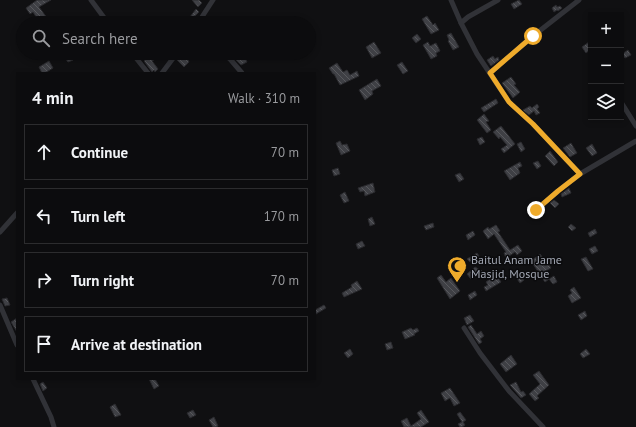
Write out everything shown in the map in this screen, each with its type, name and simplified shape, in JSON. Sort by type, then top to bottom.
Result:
[{"type":"street","points":[[91,0],[103,16]]},
{"type":"street","points":[[203,16],[213,0]]},
{"type":"street","points":[[451,0],[477,54],[509,102],[533,124],[580,174]]},
{"type":"street","points":[[461,23],[468,17],[498,0]]},
{"type":"street","points":[[490,73],[533,36],[579,0]]},
{"type":"street","points":[[138,60],[147,72]]},
{"type":"street","points":[[163,72],[172,60]]},
{"type":"street","points":[[231,60],[241,72]]},
{"type":"street","points":[[624,107],[636,126]]},
{"type":"street","points":[[536,210],[580,174],[636,141]]},
{"type":"street","points":[[0,232],[16,214]]},
{"type":"street","points":[[0,305],[16,344]]},
{"type":"street","points":[[464,328],[480,353],[509,391],[543,427]]},
{"type":"street","points":[[34,380],[52,417],[54,427]]},
{"type":"building","points":[[37,0],[51,0],[39,7],[46,16],[36,16],[33,12],[30,14],[26,8]]},
{"type":"building","points":[[192,0],[199,0],[202,3],[198,7]]},
{"type":"building","points":[[519,0],[522,4],[514,9],[511,4]]},
{"type":"building","points":[[556,5],[557,7],[560,6],[562,8],[554,12],[552,8]]},
{"type":"building","points":[[196,9],[199,12],[194,16],[191,16]]},
{"type":"building","points":[[427,16],[433,25],[435,23],[439,30],[431,34],[422,19]]},
{"type":"building","points":[[451,33],[459,47],[453,50],[448,41],[447,35]]},
{"type":"building","points":[[417,34],[421,39],[416,43],[412,38]]},
{"type":"building","points":[[374,42],[381,53],[372,58],[366,47]]},
{"type":"building","points":[[428,42],[430,46],[436,43],[440,51],[436,53],[437,56],[431,59],[423,45]]},
{"type":"building","points":[[588,43],[588,51],[586,53],[582,47]]},
{"type":"building","points":[[628,50],[631,55],[625,58],[624,53]]},
{"type":"building","points":[[493,56],[495,59],[498,57],[499,60],[491,66],[487,60]]},
{"type":"building","points":[[154,60],[152,61],[158,69],[155,72],[154,70],[152,72],[144,61]]},
{"type":"building","points":[[177,60],[188,60],[189,62],[184,67]]},
{"type":"building","points":[[236,60],[246,60],[247,62],[241,65]]},
{"type":"building","points":[[49,61],[53,68],[47,72],[42,72],[39,67]]},
{"type":"building","points":[[402,62],[408,71],[403,74],[397,65]]},
{"type":"building","points":[[337,63],[343,72],[347,70],[350,75],[357,71],[359,76],[340,85],[329,68]]},
{"type":"building","points":[[511,77],[516,84],[514,85],[520,92],[513,98],[502,83]]},
{"type":"building","points":[[377,79],[381,86],[372,91],[373,94],[365,100],[359,90]]},
{"type":"building","points":[[496,99],[498,103],[484,112],[481,108]]},
{"type":"building","points":[[537,104],[539,107],[537,109],[540,113],[536,115],[534,111],[529,115],[523,110],[530,106],[532,108]]},
{"type":"building","points":[[484,114],[489,121],[486,122],[491,130],[487,133],[477,120]]},
{"type":"building","points":[[501,126],[515,144],[504,153],[501,149],[507,145],[493,132]]},
{"type":"building","points":[[482,137],[485,142],[480,145],[477,139]]},
{"type":"building","points":[[340,141],[342,145],[347,144],[350,151],[341,155],[336,143]]},
{"type":"building","points":[[521,142],[525,149],[521,152],[517,144]]},
{"type":"building","points":[[571,143],[577,153],[570,157],[563,148]]},
{"type":"building","points":[[592,144],[597,153],[592,156],[586,148]]},
{"type":"building","points":[[550,151],[558,162],[554,166],[545,156]]},
{"type":"building","points":[[538,161],[541,166],[537,169],[533,163]]},
{"type":"building","points":[[520,162],[522,166],[518,168],[520,173],[510,180],[504,171]]},
{"type":"building","points":[[338,168],[340,174],[334,176],[332,170]]},
{"type":"building","points":[[460,173],[464,179],[459,182],[455,175]]},
{"type":"building","points":[[373,183],[375,192],[365,196],[364,191],[360,192],[358,188]]},
{"type":"building","points":[[569,188],[571,193],[562,197],[561,194]]},
{"type":"building","points":[[345,192],[349,201],[344,203],[340,195]]},
{"type":"building","points":[[554,200],[559,204],[555,208],[550,203]]},
{"type":"building","points":[[372,217],[375,224],[370,226],[368,219]]},
{"type":"building","points":[[433,223],[434,227],[426,230],[424,226]]},
{"type":"building","points":[[571,224],[576,228],[572,231],[568,227]]},
{"type":"building","points":[[496,225],[500,231],[498,232],[510,250],[518,245],[522,251],[517,255],[515,252],[506,258],[504,253],[506,252],[494,234],[488,239],[483,231],[488,227],[489,229]]},
{"type":"building","points":[[595,229],[597,233],[590,237],[588,233]]},
{"type":"building","points":[[473,231],[475,235],[468,240],[466,235]]},
{"type":"building","points":[[362,241],[365,246],[358,249],[356,244]]},
{"type":"building","points":[[595,246],[598,251],[592,254],[589,249]]},
{"type":"building","points":[[477,253],[479,256],[470,262],[467,259]]},
{"type":"building","points":[[540,254],[551,268],[544,272],[549,279],[545,282],[531,261]]},
{"type":"building","points":[[586,257],[593,269],[588,271],[581,259]]},
{"type":"building","points":[[475,267],[482,271],[471,279],[467,274]]},
{"type":"building","points":[[517,270],[524,280],[520,283],[513,273]]},
{"type":"building","points":[[441,275],[446,282],[451,278],[460,291],[450,299],[437,278]]},
{"type":"building","points":[[496,275],[501,282],[486,291],[484,287],[488,285],[486,282]]},
{"type":"building","points":[[554,276],[557,282],[553,284],[549,279]]},
{"type":"building","points":[[357,281],[362,289],[344,297],[342,293],[352,287],[351,285]]},
{"type":"building","points":[[574,287],[581,298],[572,303],[568,296],[572,293],[570,290]]},
{"type":"building","points":[[475,291],[477,295],[470,300],[468,295]]},
{"type":"building","points":[[7,298],[10,305],[5,306],[2,299]]},
{"type":"building","points":[[324,305],[326,308],[316,314],[316,309]]},
{"type":"building","points":[[585,311],[587,316],[581,320],[578,315]]},
{"type":"building","points":[[470,315],[474,321],[467,325],[464,318]]},
{"type":"building","points":[[16,319],[16,330],[11,322]]},
{"type":"building","points":[[471,325],[477,334],[481,331],[484,336],[480,339],[482,342],[479,344],[468,327]]},
{"type":"building","points":[[411,328],[413,330],[417,328],[419,331],[414,334],[415,335],[405,339],[402,332]]},
{"type":"building","points":[[391,342],[393,348],[387,350],[385,344]]},
{"type":"building","points":[[350,349],[353,354],[348,358],[344,353]]},
{"type":"building","points":[[586,349],[590,354],[583,358],[580,354]]},
{"type":"building","points":[[511,355],[517,364],[506,372],[500,364]]},
{"type":"building","points":[[539,371],[549,385],[537,396],[539,398],[535,401],[529,394],[540,384],[533,375]]},
{"type":"building","points":[[150,380],[156,380],[159,386],[154,389]]},
{"type":"building","points":[[43,382],[47,388],[43,391],[40,384]]},
{"type":"building","points":[[516,382],[521,392],[523,391],[526,395],[521,398],[510,385]]},
{"type":"building","points":[[450,388],[460,403],[454,406],[450,398],[445,401],[441,393]]},
{"type":"building","points":[[115,404],[121,415],[115,417],[110,407]]},
{"type":"building","points":[[193,410],[196,415],[190,418],[187,413]]},
{"type":"building","points":[[421,410],[429,422],[421,427],[404,427],[401,421],[407,418],[411,426],[421,419],[417,413]]},
{"type":"building","points":[[460,412],[466,420],[463,422],[465,425],[462,427],[458,424],[462,422],[457,414]]},
{"type":"building","points":[[214,417],[218,426],[216,427],[213,427],[209,420]]},
{"type":"place","name":"Baitul Anam Jame Masjid, Mosque","points":[[457,283]]},
{"type":"route","points":[[533,36],[490,73],[509,102],[533,124],[580,174],[536,210]]}]
